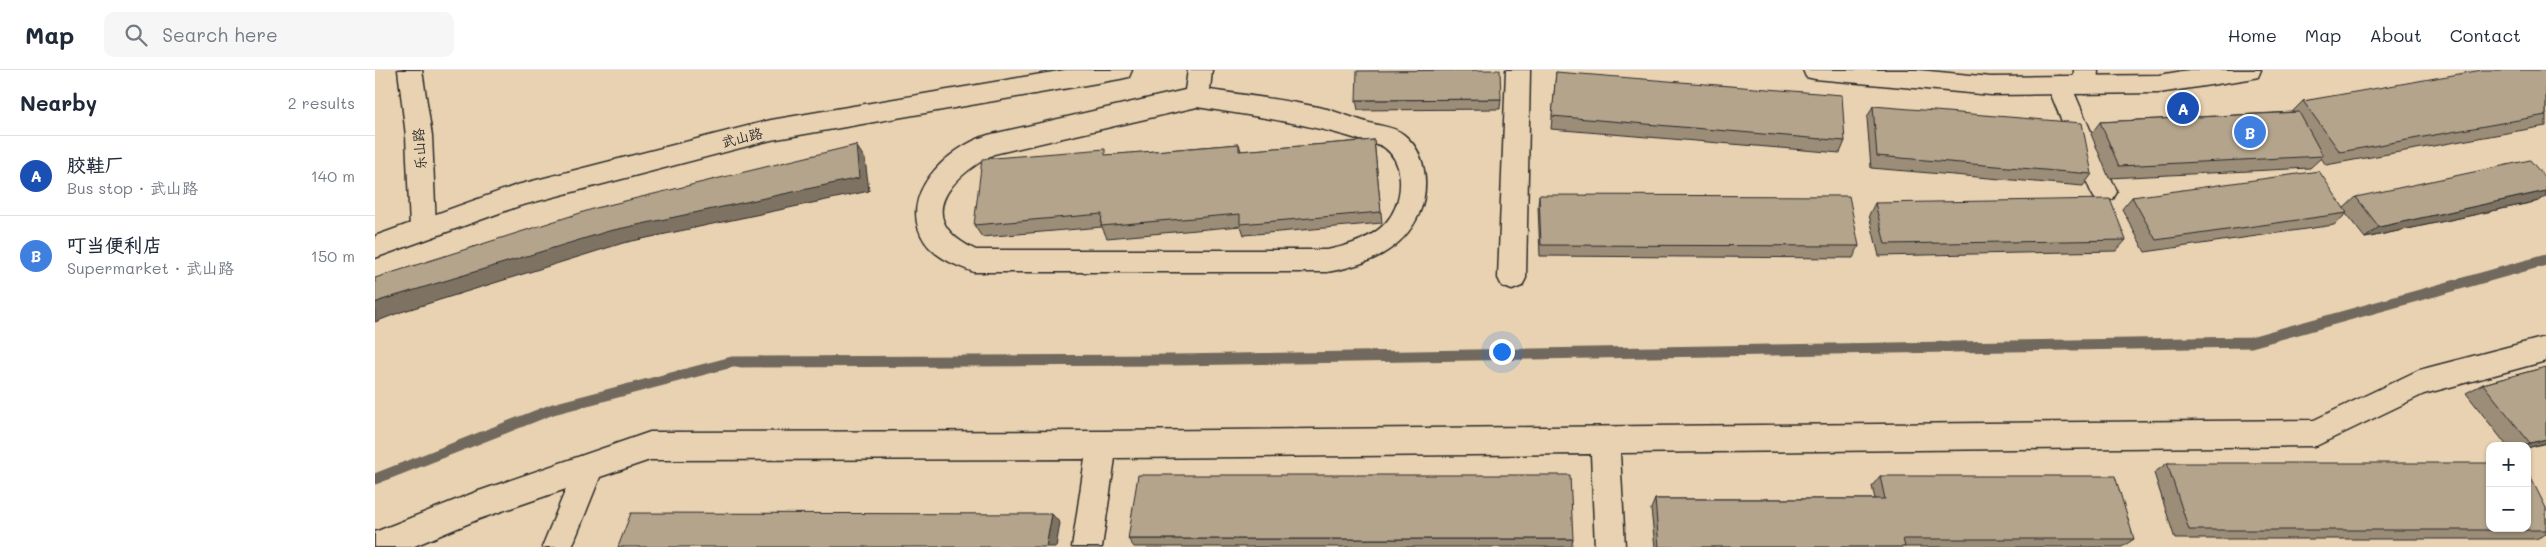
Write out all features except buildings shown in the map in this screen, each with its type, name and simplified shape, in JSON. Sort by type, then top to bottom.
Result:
[{"type":"street","name":"乐山路","points":[[410,70],[419,136],[423,228]]},
{"type":"street","name":"武山路","points":[[375,247],[423,228],[517,196],[771,130],[1120,70]]},
{"type":"street","points":[[1197,97],[1200,70]]},
{"type":"street","points":[[1512,278],[1518,70]]},
{"type":"street","points":[[1815,70],[1900,74],[1991,86],[2059,85],[2085,77],[2159,84],[2249,70]]},
{"type":"street","points":[[2059,85],[2104,192]]},
{"type":"street","points":[[1197,97],[1322,118],[1393,141],[1404,154],[1412,170],[1414,186],[1411,204],[1403,220],[1391,235],[1369,249],[1345,258],[1327,261],[974,261],[958,256],[945,248],[936,237],[928,211],[937,184],[946,172],[972,152],[988,145],[1197,97]]},
{"type":"street","points":[[376,547],[476,506],[650,446],[1102,445],[2316,433],[2419,383],[2546,349]]},
{"type":"street","points":[[1605,440],[1610,547]]},
{"type":"street","points":[[1087,547],[1102,445]]},
{"type":"street","points":[[557,547],[590,466]]},
{"type":"waterway","points":[[375,479],[553,409],[732,362],[1175,360],[2251,342],[2546,260]]},
{"type":"place","name":"胶鞋厂","points":[[2183,108]]},
{"type":"place","name":"叮当便利店","points":[[2250,132]]}]
